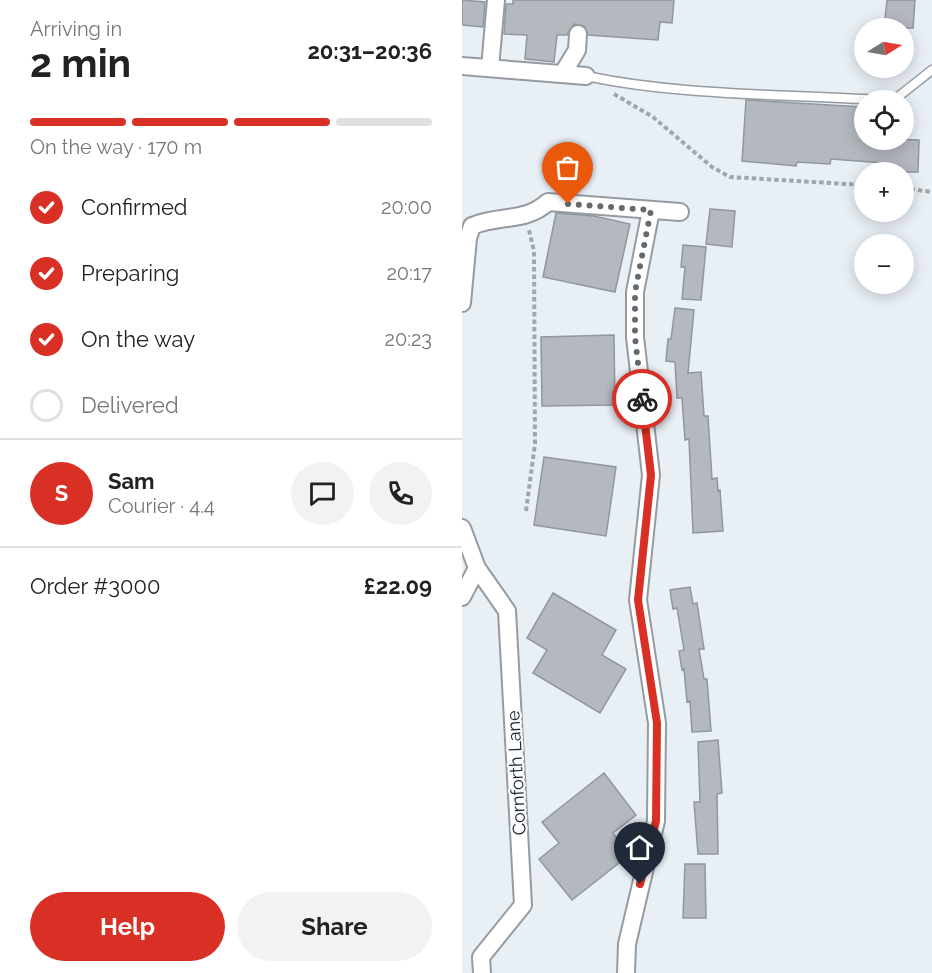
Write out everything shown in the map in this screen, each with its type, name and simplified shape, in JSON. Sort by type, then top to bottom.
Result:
[{"type":"street","points":[[490,68],[496,0]]},
{"type":"street","points":[[562,73],[577,50],[578,34]]},
{"type":"street","points":[[462,66],[586,76]]},
{"type":"street","points":[[462,303],[465,238],[472,226],[479,223],[535,213],[548,202],[680,212]]},
{"type":"street","points":[[626,973],[627,944],[656,821],[657,723],[638,600],[651,475],[635,337],[635,292],[651,210]]},
{"type":"street","name":"Cornforth Lane","points":[[462,528],[477,568],[507,611],[523,905],[481,957],[482,973]]},
{"type":"street","points":[[462,597],[477,568]]},
{"type":"lane","points":[[907,90],[932,70]]},
{"type":"lane","points":[[586,76],[678,88],[854,99]]},
{"type":"path","points":[[613,81],[614,96],[653,117],[712,167],[730,177],[854,184]]},
{"type":"path","points":[[914,190],[932,192]]},
{"type":"path","points":[[526,215],[534,250],[535,422],[535,444],[526,511]]},
{"type":"building","points":[[462,0],[485,2],[483,27],[462,25]]},
{"type":"building","points":[[513,0],[674,0],[672,23],[660,22],[658,40],[588,35],[584,26],[574,24],[567,35],[557,35],[554,62],[525,59],[527,35],[504,34],[506,4],[513,4]]},
{"type":"building","points":[[887,0],[915,0],[914,18],[885,18]]},
{"type":"building","points":[[746,100],[854,106],[854,150],[914,150],[914,140],[919,140],[918,172],[914,172],[914,162],[831,159],[830,164],[797,162],[796,166],[742,161]]},
{"type":"building","points":[[710,209],[735,211],[732,247],[706,244]]},
{"type":"building","points":[[556,213],[594,216],[630,224],[615,292],[543,277]]},
{"type":"building","points":[[683,245],[706,247],[701,300],[682,299],[685,267],[681,267]]},
{"type":"building","points":[[675,308],[694,310],[688,373],[701,372],[704,416],[708,416],[712,479],[717,478],[718,491],[720,490],[723,531],[693,533],[689,439],[685,440],[682,398],[677,398],[675,362],[666,361]]},
{"type":"building","points":[[614,335],[615,405],[542,406],[541,337]]},
{"type":"building","points":[[544,457],[616,467],[606,536],[534,525]]},
{"type":"building","points":[[690,587],[693,604],[697,603],[704,649],[699,649],[704,679],[707,679],[711,731],[692,732],[690,701],[687,702],[684,669],[682,670],[679,651],[684,650],[677,608],[673,609],[670,590]]},
{"type":"building","points":[[553,593],[616,630],[602,655],[626,669],[600,713],[533,673],[547,650],[527,638]]},
{"type":"building","points":[[718,740],[722,793],[717,794],[718,854],[698,854],[694,802],[700,802],[698,742]]},
{"type":"building","points":[[604,773],[636,815],[613,833],[629,855],[572,900],[539,859],[559,843],[542,822]]},
{"type":"building","points":[[685,864],[705,864],[706,918],[683,918]]},
{"type":"way so far","points":[[568,204],[651,210],[635,292],[635,337],[642,399]]},
{"type":"route","points":[[640,884],[656,821],[657,723],[638,600],[651,475],[642,399]]}]
